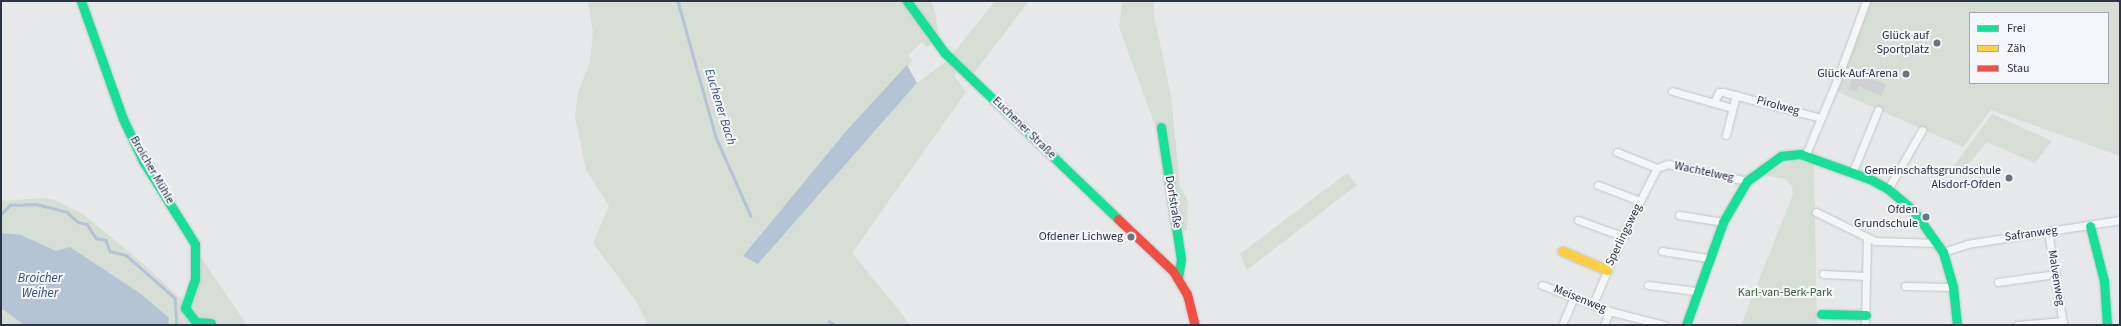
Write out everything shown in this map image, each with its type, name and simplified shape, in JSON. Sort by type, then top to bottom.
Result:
[{"type":"street","name":"Broicher Mühle","points":[[81,1],[90,32],[123,119],[144,161],[195,244],[195,280],[185,308],[196,322],[211,323]]},
{"type":"street","name":"Euchener Straße","points":[[907,1],[944,52],[1150,248],[1178,278]]},
{"type":"street","points":[[1806,154],[1866,1]]},
{"type":"street","points":[[1672,91],[1732,108]]},
{"type":"street","name":"Pirolweg","points":[[1714,102],[1719,92],[1736,95],[1821,118]]},
{"type":"street","points":[[1726,135],[1736,95]]},
{"type":"street","points":[[1852,172],[1878,110]]},
{"type":"street","name":"Dorfstraße","points":[[1161,127],[1181,259],[1178,278]]},
{"type":"street","points":[[1888,189],[1922,130]]},
{"type":"street","name":"Wachtelweg","points":[[1617,152],[1658,168],[1668,164],[1747,181]]},
{"type":"street","points":[[1686,325],[1696,291],[1723,222],[1747,181],[1781,156],[1806,154],[1852,172],[1888,189],[1913,210],[1943,252],[1953,287],[1957,325]]},
{"type":"street","name":"Sperlingsweg","points":[[1593,304],[1622,236],[1658,168]]},
{"type":"street","points":[[1598,185],[1640,202]]},
{"type":"street","points":[[1816,212],[1867,238],[1900,244],[1938,243]]},
{"type":"street","points":[[1679,215],[1723,222]]},
{"type":"street","points":[[1578,220],[1622,236]]},
{"type":"street","name":"Safranweg","points":[[1943,252],[1967,244],[2090,226],[2120,220]]},
{"type":"street","points":[[2090,226],[2104,280],[2107,325]]},
{"type":"street","name":"Malvenweg","points":[[2048,232],[2063,323]]},
{"type":"street","points":[[1866,325],[1867,238]]},
{"type":"street","points":[[1562,251],[1607,270]]},
{"type":"street","points":[[1662,251],[1708,258]]},
{"type":"street","points":[[1823,274],[1866,276]]},
{"type":"street","points":[[1998,282],[2056,274]]},
{"type":"street","points":[[1178,278],[1187,294],[1195,325]]},
{"type":"street","name":"Meisenweg","points":[[1542,285],[1645,324],[1664,325]]},
{"type":"street","points":[[1648,285],[1696,291]]},
{"type":"street","points":[[1905,286],[1953,287]]},
{"type":"street","points":[[1562,325],[1574,297]]},
{"type":"street","points":[[1604,325],[1609,311]]},
{"type":"street","points":[[1821,314],[1866,315]]},
{"type":"street","points":[[2017,325],[2063,323]]},
{"type":"green space","points":[[588,1],[931,1],[936,14],[938,41],[927,47],[922,42],[908,55],[913,61],[847,130],[743,256],[759,263],[917,83],[947,61],[957,72],[954,76],[966,92],[852,253],[911,325],[648,325],[636,301],[593,243],[609,206],[586,170],[575,116],[578,92],[590,62],[593,32]]},
{"type":"green space","points":[[995,1],[1029,1],[974,73],[951,56]]},
{"type":"green space","points":[[1122,1],[1154,1],[1154,15],[1171,96],[1180,186],[1188,201],[1187,231],[1171,229],[1156,128],[1119,27]]},
{"type":"green space","name":"Glück-Auf-Arena","points":[[1868,1],[2120,1],[2120,156],[1991,110],[1963,147],[1834,90]]},
{"type":"green space","points":[[1992,114],[2052,141],[2035,163],[1987,142],[1964,170],[1953,167]]},
{"type":"green space","name":"Karl-van-Berk-Park","points":[[1792,160],[1814,164],[1817,325],[1741,325],[1793,194],[1792,186],[1785,179],[1763,175]]},
{"type":"green space","points":[[1347,173],[1357,185],[1247,270],[1240,254]]},
{"type":"green space","points":[[45,198],[55,200],[83,214],[147,267],[185,303],[200,256],[247,325],[1,325],[1,201]]},
{"type":"water","points":[[907,65],[917,83],[758,264],[743,256],[847,130]]},
{"type":"water","name":"Broicher Weiher","points":[[1,233],[21,235],[56,251],[70,247],[141,294],[169,318],[168,325],[24,325],[1,308]]},
{"type":"building","points":[[1856,71],[1886,85],[1881,96],[1859,86],[1857,92],[1848,88]]},
{"type":"waterway","name":"Euchener Bach","points":[[678,1],[716,137],[751,216]]},
{"type":"waterway","points":[[1,214],[10,205],[36,204],[67,212],[78,222],[87,224],[96,238],[106,240],[110,251],[126,255],[175,298],[177,325]]},
{"type":"waterway","name":"Euchener Bach","points":[[829,321],[835,325]]},
{"type":"traffic: fast","points":[[81,1],[123,119],[143,161],[195,244],[195,279],[185,308],[196,322],[211,323]]},
{"type":"traffic: fast","points":[[907,1],[944,52],[1118,219]]},
{"type":"traffic: fast","points":[[1161,127],[1181,259],[1178,278]]},
{"type":"traffic: fast","points":[[1686,325],[1723,222],[1747,181],[1781,156],[1800,154],[1870,179],[1888,189],[1913,210],[1943,252],[1953,287],[1957,325]]},
{"type":"traffic: fast","points":[[2090,226],[2104,281],[2107,325]]},
{"type":"traffic: fast","points":[[1821,314],[1866,315]]},
{"type":"traffic: slow","points":[[1562,251],[1607,270]]},
{"type":"traffic: jam","points":[[1118,219],[1173,271],[1187,294],[1195,325]]},
{"type":"place","name":"Glück auf Sportplatz","points":[[1937,43]]},
{"type":"place","name":"Glück-Auf-Arena","points":[[1906,74]]},
{"type":"place","name":"Gemeinschaftsgrundschule Alsdorf-Ofden","points":[[2009,178]]},
{"type":"place","name":"Ofden Grundschule","points":[[1926,217]]},
{"type":"place","name":"Ofdener Lichweg","points":[[1131,237]]}]
